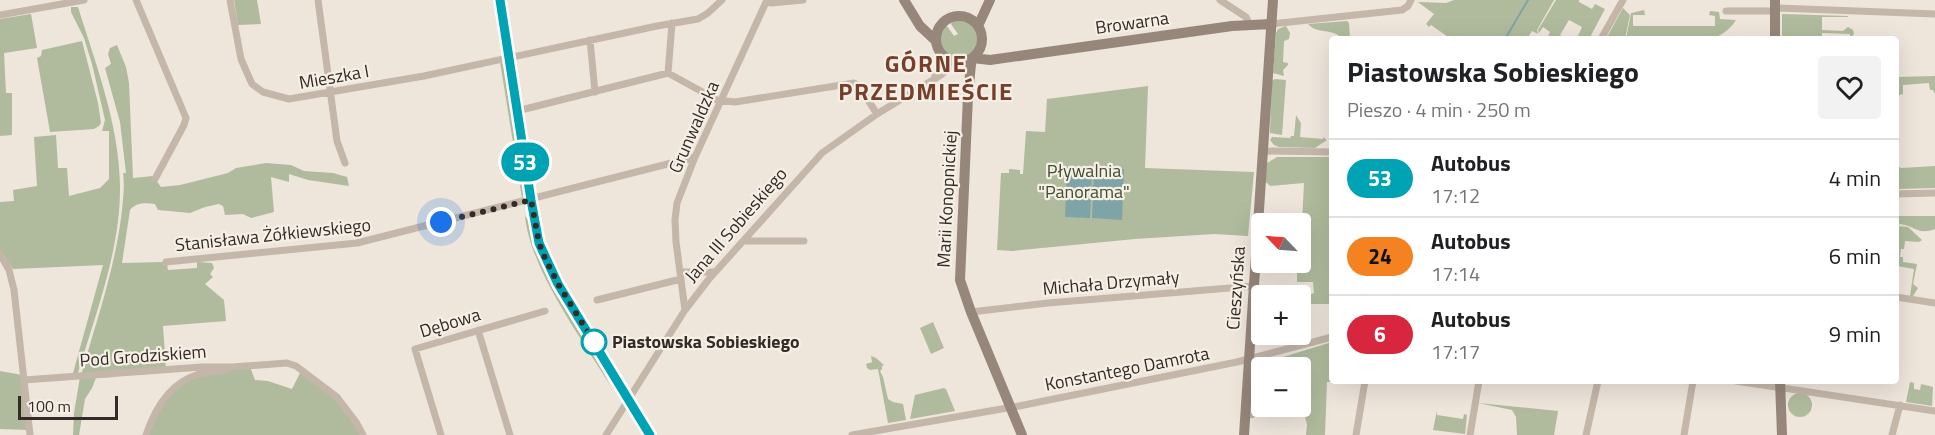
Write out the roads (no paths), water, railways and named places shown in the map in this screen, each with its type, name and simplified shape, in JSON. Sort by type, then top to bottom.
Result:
[{"type":"street","points":[[0,15],[84,0]]},
{"type":"street","points":[[136,0],[186,118],[155,179]]},
{"type":"street","name":"Mieszka I","points":[[230,0],[241,59],[248,76],[255,87],[269,95],[289,99],[330,93],[693,20],[703,16],[722,0]]},
{"type":"street","points":[[318,0],[336,141],[345,163]]},
{"type":"street","points":[[500,0],[539,243],[550,270],[650,435]]},
{"type":"street","points":[[767,1],[771,3],[803,0]]},
{"type":"street","points":[[904,0],[920,26],[936,40]]},
{"type":"street","points":[[1220,0],[1246,17],[1250,25]]},
{"type":"street","name":"Cieszyńska","points":[[1254,285],[1273,0]]},
{"type":"street","name":"Browarna","points":[[973,58],[990,60],[1250,25],[1402,10],[1411,0]]},
{"type":"street","points":[[1603,36],[1623,0]]},
{"type":"street","points":[[1842,0],[1842,10]]},
{"type":"street","name":"Grunwaldzka","points":[[685,310],[675,220],[677,202],[695,157],[767,1]]},
{"type":"street","points":[[915,16],[920,21],[931,25],[942,23],[953,17],[966,17],[989,2]]},
{"type":"street","points":[[978,26],[989,2]]},
{"type":"street","points":[[1775,6],[1776,36]]},
{"type":"street","points":[[1726,11],[1775,6],[1935,14]]},
{"type":"street","points":[[942,23],[937,32],[937,48],[943,57],[958,63],[973,58],[981,46],[982,33],[978,26],[966,17]]},
{"type":"street","points":[[668,73],[672,23]]},
{"type":"street","points":[[590,40],[595,92]]},
{"type":"street","points":[[981,46],[985,52],[997,58]]},
{"type":"street","points":[[933,78],[941,67],[943,57]]},
{"type":"street","name":"Marii Konopnickiej","points":[[973,58],[970,64],[959,273],[971,312],[1022,435]]},
{"type":"street","name":"Marii Konopnickiej","points":[[958,63],[964,73],[968,96]]},
{"type":"street","name":"Jana III Sobieskiego","points":[[606,435],[685,310],[715,272],[822,153],[877,114],[958,63]]},
{"type":"street","points":[[517,111],[668,73],[722,102],[735,102],[852,82],[859,86],[877,114]]},
{"type":"street","points":[[1262,151],[1329,152]]},
{"type":"street","name":"Stanisława Żółkiewskiego","points":[[166,262],[357,243],[695,157]]},
{"type":"street","points":[[1899,194],[1935,193]]},
{"type":"street","points":[[743,240],[804,241]]},
{"type":"street","points":[[0,254],[9,270],[14,291],[30,435]]},
{"type":"street","points":[[597,300],[681,275],[715,272]]},
{"type":"street","name":"Michała Drzymały","points":[[971,312],[1048,303],[1251,286]]},
{"type":"street","points":[[1899,297],[1935,303]]},
{"type":"street","name":"Dębowa","points":[[441,435],[415,350],[545,311]]},
{"type":"street","name":"Cieszyńska","points":[[1244,435],[1251,323]]},
{"type":"street","points":[[478,330],[510,435]]},
{"type":"street","name":"Konstantego Damrota","points":[[852,435],[1012,407],[1248,360],[1329,338]]},
{"type":"street","name":"Pod Grodziskiem","points":[[24,380],[283,363],[296,366],[337,397],[363,435]]},
{"type":"street","points":[[146,435],[154,415],[173,388],[189,378],[232,367]]},
{"type":"street","points":[[1356,435],[1364,384]]},
{"type":"street","points":[[1470,435],[1478,384]]},
{"type":"street","points":[[1586,435],[1597,384]]},
{"type":"street","points":[[1684,435],[1692,384]]},
{"type":"street","points":[[1782,435],[1780,384],[1935,411]]},
{"type":"street","points":[[1892,435],[1900,405]]},
{"type":"water","points":[[1067,167],[1092,168],[1090,218],[1065,217]]},
{"type":"water","points":[[1094,168],[1124,169],[1122,220],[1092,218]]},
{"type":"waterway","points":[[1507,36],[1528,0]]},
{"type":"place","name":"Piastowska Sobieskiego","points":[[594,342]]},
{"type":"district","name":"GÓRNE PRZEDMIEŚCIE","points":[[926,78]]},
{"type":"park label","name":"Pływalnia \"Panorama\"","points":[[1084,181]]}]
